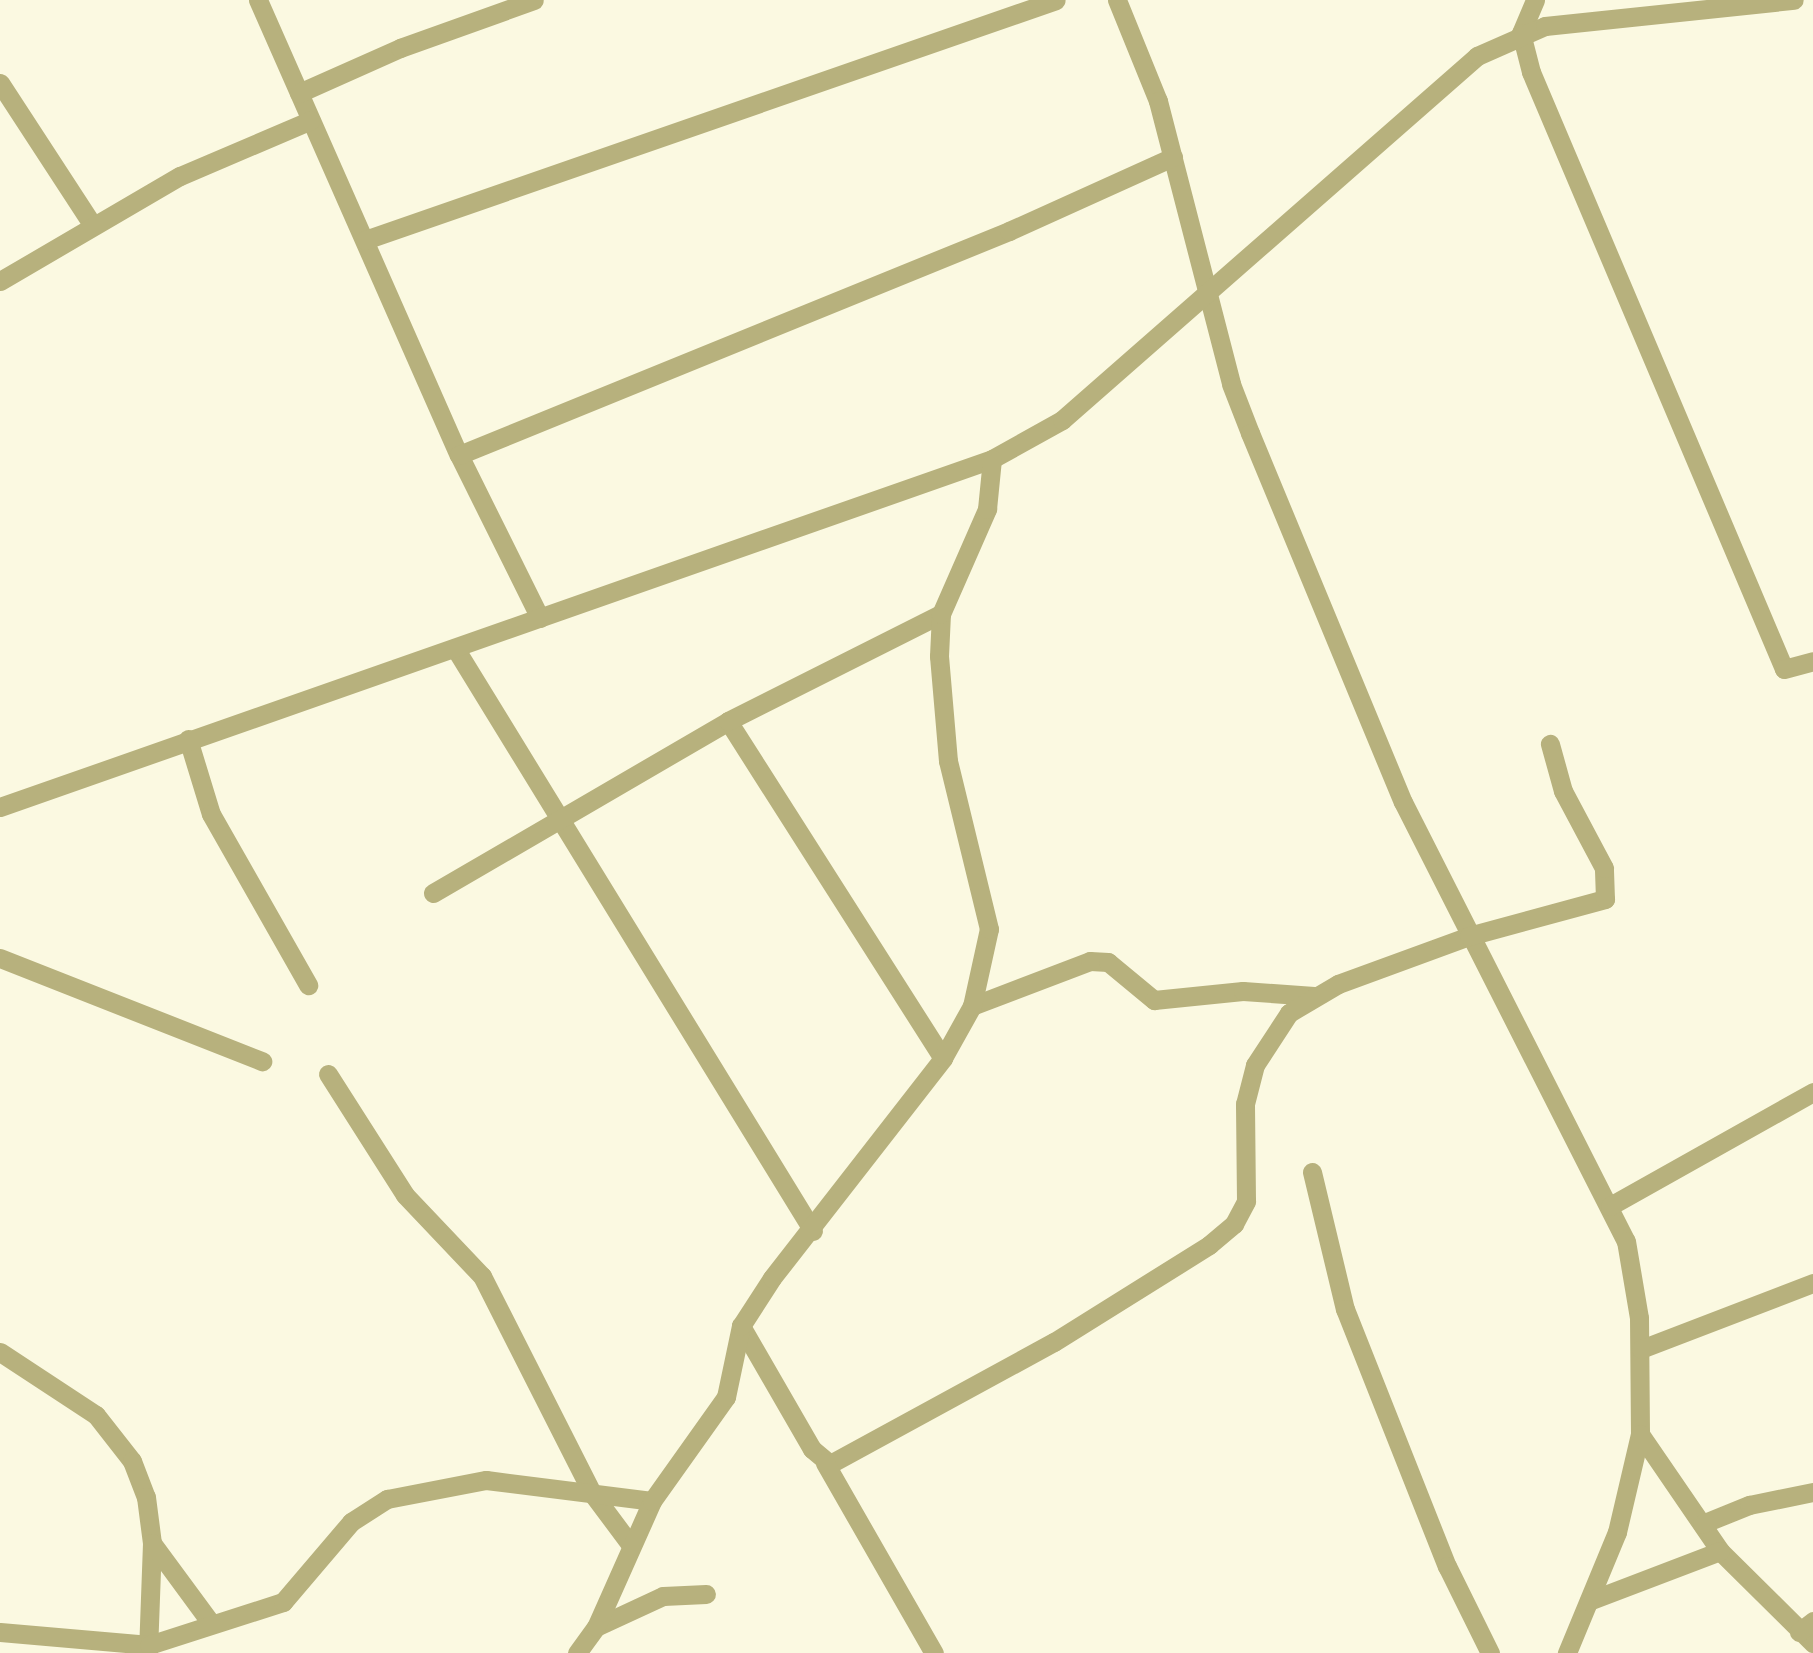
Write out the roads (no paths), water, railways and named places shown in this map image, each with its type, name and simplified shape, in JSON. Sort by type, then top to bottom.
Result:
[{"type":"street","points":[[258,0],[459,456],[540,618]]},
{"type":"street","points":[[299,93],[534,0]]},
{"type":"street","points":[[365,240],[1056,0]]},
{"type":"street","points":[[1117,0],[1173,157],[1206,288],[1246,421],[1403,802],[1469,936],[1610,1206],[1634,1272],[1641,1349],[1640,1434],[1617,1532],[1567,1653]]},
{"type":"street","points":[[1535,0],[1521,33],[1531,72],[1784,668],[1813,661]]},
{"type":"street","points":[[0,807],[992,459],[1062,420],[1206,288],[1450,73],[1521,33],[1794,0]]},
{"type":"street","points":[[0,82],[92,224]]},
{"type":"street","points":[[0,281],[92,224],[180,176],[311,120]]},
{"type":"street","points":[[459,456],[1009,231],[1173,157]]},
{"type":"street","points":[[578,1653],[596,1627],[630,1544],[652,1501],[726,1397],[741,1326],[772,1278],[813,1231],[943,1058],[972,1006],[989,929],[948,761],[941,614],[987,509],[992,459]]},
{"type":"street","points":[[433,893],[561,814],[727,721],[941,614]]},
{"type":"street","points":[[455,648],[561,814],[813,1231]]},
{"type":"street","points":[[727,721],[943,1058]]},
{"type":"street","points":[[188,739],[211,814],[308,985]]},
{"type":"street","points":[[825,1463],[1054,1342],[1161,1279],[1234,1224],[1247,1201],[1245,1104],[1255,1065],[1289,1013],[1314,996],[1469,936],[1605,900],[1604,868],[1563,791],[1549,744]]},
{"type":"street","points":[[0,958],[262,1061]]},
{"type":"street","points":[[972,1006],[1090,961],[1108,962],[1154,1000],[1243,991],[1314,996]]},
{"type":"street","points":[[328,1074],[405,1195],[482,1276],[592,1493],[630,1544]]},
{"type":"street","points":[[1610,1206],[1813,1092]]},
{"type":"street","points":[[1311,1172],[1345,1309],[1447,1566],[1490,1653]]},
{"type":"street","points":[[1641,1349],[1813,1283]]},
{"type":"street","points":[[741,1326],[825,1463],[934,1653]]},
{"type":"street","points":[[0,1352],[65,1389],[121,1442],[146,1497],[152,1543],[149,1649]]},
{"type":"street","points":[[1640,1434],[1720,1551],[1808,1632]]},
{"type":"street","points":[[0,1632],[50,1638],[63,1633],[149,1649],[210,1622],[283,1602],[351,1522],[387,1499],[486,1480],[652,1501]]},
{"type":"street","points":[[1702,1524],[1749,1505],[1813,1492]]},
{"type":"street","points":[[152,1543],[210,1622]]},
{"type":"street","points":[[1589,1601],[1720,1551]]},
{"type":"street","points":[[596,1627],[663,1596],[706,1594]]},
{"type":"street","points":[[50,1638],[64,1653]]}]
